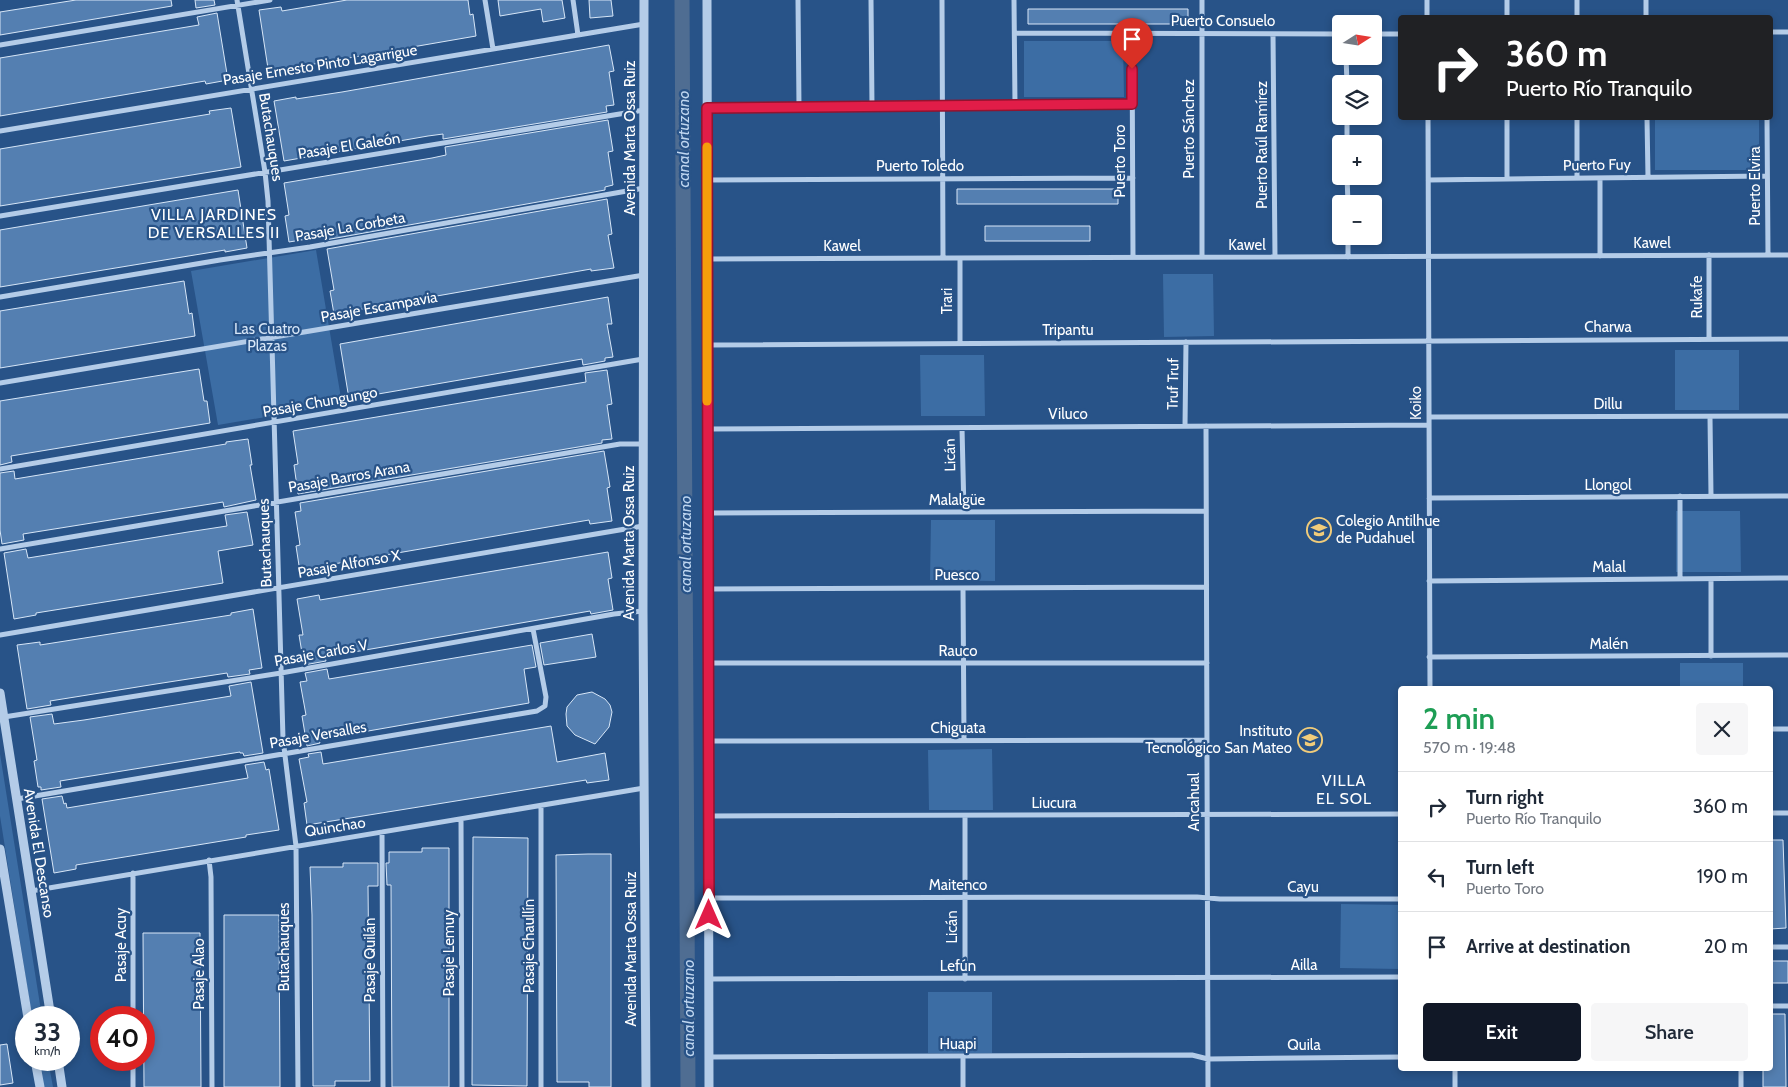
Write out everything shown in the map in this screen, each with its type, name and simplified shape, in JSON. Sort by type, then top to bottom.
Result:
[{"type":"street","points":[[0,45],[238,3],[270,0]]},
{"type":"street","points":[[485,0],[493,49]]},
{"type":"street","points":[[573,0],[578,34]]},
{"type":"street","name":"Avenida Marta Ossa Ruiz","points":[[644,0],[643,611],[646,1087]]},
{"type":"street","points":[[707,0],[709,1087]]},
{"type":"street","points":[[798,0],[799,107]]},
{"type":"street","points":[[871,0],[872,106]]},
{"type":"street","points":[[942,0],[943,258]]},
{"type":"street","points":[[1014,0],[1015,105]]},
{"type":"street","name":"Puerto Sánchez","points":[[1202,0],[1202,257]]},
{"type":"street","points":[[1427,0],[1427,15]]},
{"type":"street","points":[[1507,0],[1507,15]]},
{"type":"street","points":[[1577,0],[1577,15]]},
{"type":"street","points":[[1646,0],[1646,15]]},
{"type":"street","name":"Butachauques","points":[[238,3],[265,172],[272,338],[284,754],[296,846],[298,1087]]},
{"type":"street","name":"Pasaje Ernesto Pinto Lagarrigue","points":[[0,131],[644,24]]},
{"type":"street","points":[[1773,32],[1788,32]]},
{"type":"street","name":"Puerto Consuelo","points":[[1015,34],[1332,34]]},
{"type":"street","name":"Puerto Toro","points":[[1132,34],[1133,257]]},
{"type":"street","name":"Puerto Raúl Ramírez","points":[[1273,34],[1275,257]]},
{"type":"street","points":[[1382,34],[1398,34]]},
{"type":"street","points":[[707,108],[1132,104]]},
{"type":"street","name":"Pasaje El Galeón","points":[[0,216],[644,110]]},
{"type":"street","name":"Koiko","points":[[1428,120],[1430,686]]},
{"type":"street","points":[[1507,120],[1507,178]]},
{"type":"street","points":[[1577,120],[1577,178]]},
{"type":"street","points":[[1648,120],[1648,177]]},
{"type":"street","name":"Puerto Elvira","points":[[1767,120],[1768,255]]},
{"type":"street","name":"Puerto Fuy","points":[[1428,180],[1767,176]]},
{"type":"street","name":"Puerto Toledo","points":[[707,180],[1133,178]]},
{"type":"street","points":[[1600,178],[1600,256]]},
{"type":"street","name":"Pasaje La Corbeta","points":[[0,297],[269,253],[644,188]]},
{"type":"street","points":[[1348,245],[1348,257]]},
{"type":"street","name":"Rukafe","points":[[1709,339],[1710,255]]},
{"type":"street","name":"Kawel","points":[[707,259],[1788,255]]},
{"type":"street","name":"Trari","points":[[960,258],[960,343]]},
{"type":"street","name":"Pasaje Escampavia","points":[[0,383],[644,275]]},
{"type":"street","name":"Charwa","points":[[1428,340],[1788,339]]},
{"type":"street","name":"Tripantu","points":[[707,345],[1428,340]]},
{"type":"street","name":"Truf Truf","points":[[1185,426],[1186,342]]},
{"type":"street","name":"Pasaje Chungungo","points":[[0,468],[644,359]]},
{"type":"street","points":[[1710,416],[1711,496]]},
{"type":"street","name":"Dillu","points":[[1428,417],[1788,416]]},
{"type":"street","name":"Viluco","points":[[707,429],[1429,425]]},
{"type":"street","name":"Ancahual","points":[[1206,426],[1208,1087]]},
{"type":"street","name":"Licán","points":[[962,428],[964,512]]},
{"type":"street","name":"Pasaje Barros Arana","points":[[0,549],[620,444],[643,444]]},
{"type":"street","points":[[1680,496],[1680,579]]},
{"type":"street","name":"Llongol","points":[[1429,498],[1788,496]]},
{"type":"street","name":"Malalgüe","points":[[707,513],[1206,511]]},
{"type":"street","name":"Pasaje Alfonso X","points":[[0,635],[643,526]]},
{"type":"street","name":"Malal","points":[[1429,580],[1788,578]]},
{"type":"street","points":[[1711,579],[1711,656]]},
{"type":"street","name":"Puesco","points":[[707,589],[1206,587]]},
{"type":"street","points":[[963,588],[964,740]]},
{"type":"street","name":"Pasaje Carlos V","points":[[4,717],[281,673],[614,614],[643,611]]},
{"type":"street","name":"Pasaje Versalles","points":[[17,799],[542,709],[545,706],[546,697],[534,629]]},
{"type":"street","name":"Malén","points":[[1429,657],[1788,655]]},
{"type":"street","name":"Rauco","points":[[709,663],[1206,663]]},
{"type":"street","name":"Avenida El Descanso","points":[[0,693],[49,1006]]},
{"type":"street","points":[[1773,729],[1788,729]]},
{"type":"street","name":"Chiguata","points":[[709,741],[1207,740]]},
{"type":"street","name":"Quinchao","points":[[31,890],[644,788]]},
{"type":"street","name":"Pasaje Chaullín","points":[[541,806],[541,1087]]},
{"type":"street","points":[[1773,813],[1788,813]]},
{"type":"street","name":"Liucura","points":[[709,816],[1398,814]]},
{"type":"street","name":"Licán","points":[[964,979],[965,816]]},
{"type":"street","name":"Pasaje Lemuy","points":[[461,819],[462,1087]]},
{"type":"street","name":"Pasaje Quilán","points":[[382,832],[383,1087]]},
{"type":"street","points":[[0,848],[26,1006]]},
{"type":"street","name":"Pasaje Alao","points":[[209,860],[212,1087]]},
{"type":"street","name":"Pasaje Acuy","points":[[133,873],[133,1006]]},
{"type":"street","name":"Maitenco","points":[[709,898],[1207,897]]},
{"type":"street","name":"Cayu","points":[[1207,897],[1220,899],[1398,899]]},
{"type":"street","points":[[1773,947],[1788,947]]},
{"type":"street","name":"Ailla","points":[[1208,978],[1398,977]]},
{"type":"street","name":"Lefún","points":[[709,979],[1208,978]]},
{"type":"street","points":[[1773,1006],[1788,1006]]},
{"type":"street","name":"Huapi","points":[[709,1057],[1192,1055],[1208,1059]]},
{"type":"street","points":[[963,1056],[963,1087]]},
{"type":"street","name":"Quila","points":[[1208,1059],[1398,1057]]},
{"type":"street","points":[[37,1071],[40,1087]]},
{"type":"street","points":[[60,1071],[62,1087]]},
{"type":"street","points":[[133,1071],[133,1087]]},
{"type":"street","points":[[1455,1071],[1455,1087]]},
{"type":"street","points":[[1741,1071],[1741,1087]]},
{"type":"green space","points":[[1024,41],[1123,41],[1124,97],[1024,97]]},
{"type":"green space","points":[[1655,120],[1759,120],[1759,170],[1655,170]]},
{"type":"green space","name":"Las Cuatro Plazas","points":[[316,250],[342,404],[218,425],[191,271]]},
{"type":"green space","points":[[1163,274],[1213,274],[1214,336],[1164,337]]},
{"type":"green space","points":[[1675,350],[1739,350],[1739,410],[1675,410]]},
{"type":"green space","points":[[920,355],[984,355],[985,416],[921,416]]},
{"type":"green space","points":[[1676,511],[1740,511],[1741,572],[1676,572]]},
{"type":"green space","points":[[931,520],[995,520],[995,581],[930,580]]},
{"type":"green space","points":[[1680,663],[1743,663],[1743,686],[1680,686]]},
{"type":"green space","points":[[992,749],[993,810],[929,810],[928,750]]},
{"type":"green space","points":[[0,754],[40,1006],[30,1006],[0,816]]},
{"type":"green space","points":[[1341,904],[1398,905],[1398,969],[1340,968]]},
{"type":"green space","points":[[928,992],[992,992],[992,1053],[928,1053]]},
{"type":"green space","points":[[41,1071],[50,1071],[53,1087],[43,1087]]},
{"type":"building","points":[[76,0],[171,0],[172,6],[0,35],[0,12]]},
{"type":"building","points":[[195,0],[214,0],[215,5],[196,8]]},
{"type":"building","points":[[347,0],[468,0],[470,15],[473,14],[476,36],[291,68],[291,71],[269,75],[259,10],[281,7],[282,11]]},
{"type":"building","points":[[498,0],[562,0],[565,18],[543,22],[541,9],[500,16]]},
{"type":"building","points":[[589,0],[611,0],[613,16],[590,18]]},
{"type":"building","points":[[1028,9],[1188,9],[1188,24],[1028,24]]},
{"type":"building","points":[[217,13],[228,80],[206,84],[205,81],[0,116],[0,58],[199,25],[197,17]]},
{"type":"building","points":[[609,45],[614,71],[609,72],[614,105],[606,106],[607,112],[443,139],[443,134],[428,136],[284,161],[274,101],[342,92]]},
{"type":"building","points":[[231,108],[241,167],[0,206],[0,149],[210,114],[209,111]]},
{"type":"building","points":[[608,120],[613,151],[608,152],[613,185],[605,187],[605,190],[325,240],[325,236],[289,242],[285,216],[289,215],[284,183],[446,155],[445,147]]},
{"type":"building","points":[[957,189],[1118,189],[1118,204],[957,204]]},
{"type":"building","points":[[238,190],[247,248],[0,287],[0,230]]},
{"type":"building","points":[[607,199],[612,234],[608,235],[614,268],[591,271],[591,269],[334,314],[330,291],[334,290],[327,249]]},
{"type":"building","points":[[985,226],[1090,226],[1090,241],[985,241]]},
{"type":"building","points":[[184,281],[189,314],[192,313],[195,336],[0,368],[0,311]]},
{"type":"building","points":[[608,297],[612,324],[607,324],[613,357],[605,358],[605,361],[583,365],[582,359],[349,399],[340,344]]},
{"type":"building","points":[[199,369],[210,423],[11,456],[12,462],[0,465],[0,401]]},
{"type":"building","points":[[607,370],[612,404],[607,405],[612,439],[602,440],[602,443],[298,494],[294,465],[298,464],[293,431],[586,382],[585,373]]},
{"type":"building","points":[[248,439],[256,500],[224,507],[223,502],[23,534],[24,540],[2,544],[0,530],[0,473],[14,471],[15,479]]},
{"type":"building","points":[[604,451],[610,487],[607,488],[612,521],[590,524],[589,520],[322,566],[323,569],[300,572],[296,546],[300,545],[295,512],[301,511],[300,503]]},
{"type":"building","points":[[247,512],[253,545],[218,551],[223,583],[36,613],[36,615],[14,619],[4,553],[26,549],[28,558],[227,526],[225,515]]},
{"type":"building","points":[[608,552],[612,578],[608,579],[613,610],[591,614],[590,611],[325,657],[326,661],[304,665],[299,635],[303,635],[297,599],[319,595],[320,600]]},
{"type":"building","points":[[253,609],[262,668],[249,670],[250,674],[228,677],[227,673],[156,684],[50,701],[51,705],[27,709],[17,645],[40,642],[40,645],[231,615],[231,613]]},
{"type":"building","points":[[592,634],[596,657],[544,665],[540,643]]},
{"type":"building","points":[[532,645],[536,667],[524,669],[529,703],[328,738],[319,740],[320,743],[307,746],[302,716],[306,715],[300,682],[307,681],[305,673],[327,669],[329,679]]},
{"type":"building","points":[[251,682],[263,753],[244,756],[240,752],[60,781],[61,787],[41,790],[41,787],[38,787],[34,761],[37,760],[30,717],[52,714],[54,724],[84,720],[231,696],[229,686]]},
{"type":"building","points":[[592,692],[605,699],[610,705],[612,712],[609,727],[595,744],[575,735],[567,726],[566,714],[567,707],[577,695]]},
{"type":"building","points":[[551,726],[557,762],[605,753],[609,780],[587,783],[586,780],[307,825],[304,803],[307,802],[299,759],[309,757],[308,754],[321,752],[323,764]]},
{"type":"building","points":[[264,762],[266,770],[269,769],[279,830],[76,865],[76,869],[54,873],[42,799],[62,796],[67,808],[248,778],[245,765]]},
{"type":"building","points":[[473,837],[528,838],[527,1086],[472,1085]]},
{"type":"building","points":[[1773,840],[1783,840],[1786,928],[1773,929]]},
{"type":"building","points":[[422,848],[449,848],[449,1087],[392,1087],[391,885],[387,885],[386,863],[389,863],[389,852],[422,852]]},
{"type":"building","points":[[611,854],[611,1087],[589,1087],[589,1082],[557,1082],[556,855]]},
{"type":"building","points":[[343,863],[378,863],[378,886],[368,886],[370,1081],[335,1081],[335,1086],[313,1086],[310,867],[343,867]]},
{"type":"building","points":[[224,915],[279,915],[280,1087],[224,1087]]},
{"type":"building","points":[[143,933],[200,933],[201,1087],[144,1087],[144,1071],[155,1071],[155,1006],[143,1006]]},
{"type":"building","points":[[1773,961],[1788,961],[1788,983],[1773,983]]},
{"type":"building","points":[[1773,1014],[1785,1014],[1786,1087],[1763,1087],[1763,1071],[1773,1071]]},
{"type":"building","points":[[7,1044],[13,1083],[0,1085],[0,1045]]},
{"type":"waterway","name":"canal ortuzano","points":[[682,0],[688,1087]]},
{"type":"slow traffic","points":[[707,147],[707,401]]},
{"type":"place","name":"Colegio Antilhue de Pudahuel","points":[[1319,530]]},
{"type":"place","name":"Instituto Tecnológico San Mateo","points":[[1310,740]]},
{"type":"district","name":"VILLA JARDINES DE VERSALLES II","points":[[214,223]]},
{"type":"district","name":"VILLA EL SOL","points":[[1344,789]]},
{"type":"route","points":[[709,915],[707,108],[1132,104],[1132,69]]}]
